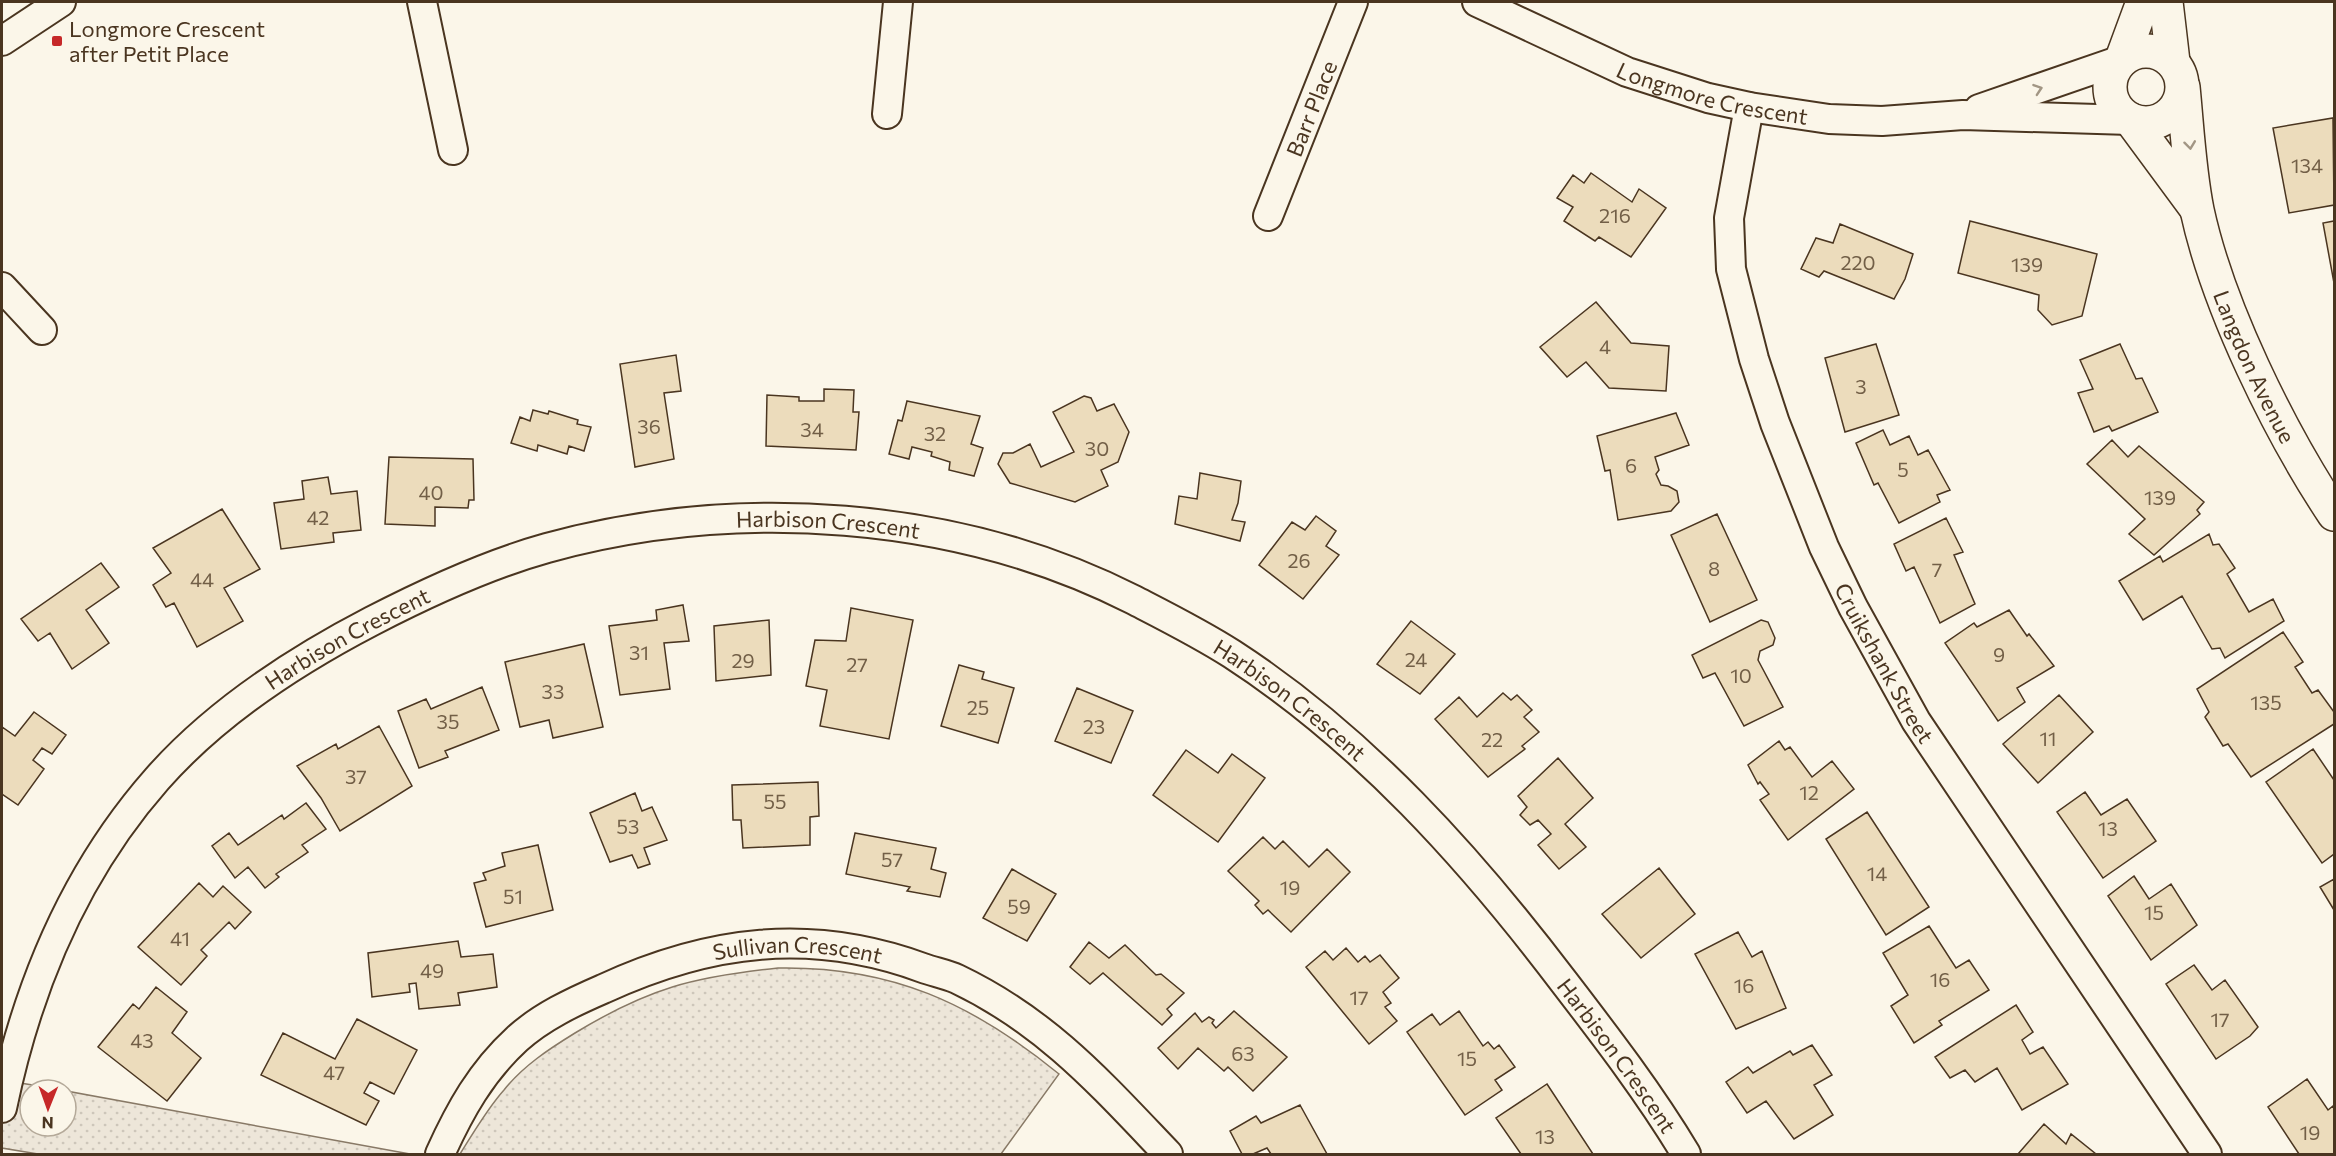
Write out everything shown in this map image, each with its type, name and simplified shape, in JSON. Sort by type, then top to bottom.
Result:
[{"type":"street","points":[[2,41],[61,2]]},
{"type":"street","points":[[422,2],[453,150]]},
{"type":"street","points":[[887,114],[898,2]]},
{"type":"street","name":"Barr Place","points":[[1268,216],[1353,2]]},
{"type":"street","name":"Longmore Crescent","points":[[1478,2],[1627,72],[1708,98],[1749,107],[1829,119],[1882,121],[1963,115],[2130,120]]},
{"type":"street","name":"Langdon Avenue","points":[[2143,2],[2122,59],[2114,69],[2110,92],[2120,113],[2130,120],[2197,209]]},
{"type":"street","name":"Langdon Avenue","points":[[2166,2],[2197,209],[2229,308],[2269,401],[2334,514]]},
{"type":"street","points":[[2122,59],[2143,50],[2165,55],[2178,74],[2181,99],[2166,118],[2143,123],[2130,120]]},
{"type":"street","name":"Longmore Crescent","points":[[1963,115],[2122,59]]},
{"type":"street","name":"Cruikshank Street","points":[[1749,107],[1729,218],[1731,269],[1754,359],[1774,423],[1824,547],[1852,607],[1916,721],[2207,1155]]},
{"type":"street","points":[[2,287],[42,330]]},
{"type":"street","name":"Harbison Crescent","points":[[2,1108],[12,1057],[41,968],[60,927],[104,848],[157,778],[218,719],[251,694],[335,640],[436,588],[541,550],[594,536],[703,520],[812,517],[921,530],[1028,557],[1131,599],[1231,653],[1324,722],[1368,760],[1423,815],[1526,931],[1622,1057],[1686,1155]]},
{"type":"street","name":"Sullivan Crescent","points":[[440,1155],[461,1107],[478,1082],[518,1038],[565,1006],[640,971],[675,960],[745,945],[816,943],[887,954],[956,978],[1020,1014],[1080,1062],[1168,1155]]},
{"type":"shaded area","points":[[778,968],[819,969],[857,974],[894,982],[928,994],[994,1027],[1059,1074],[1001,1154],[460,1154],[486,1113],[511,1081],[537,1058],[575,1033],[626,1005],[672,987],[721,976]]},
{"type":"shaded area","points":[[2,1080],[18,1083],[18,1138],[78,1138],[78,1093],[410,1154],[38,1154],[2,1148]]},
{"type":"building","points":[[2333,118],[2334,205],[2289,213],[2273,128]]},
{"type":"building","points":[[1591,173],[1632,202],[1639,189],[1666,208],[1631,257],[1599,237],[1595,241],[1564,221],[1573,207],[1557,198],[1573,175],[1584,183]]},
{"type":"building","points":[[1970,221],[2097,254],[2082,316],[2052,325],[2038,310],[2039,295],[1958,273]]},
{"type":"building","points":[[2334,221],[2334,283],[2323,223]]},
{"type":"building","points":[[1840,224],[1913,254],[1905,279],[1894,299],[1824,271],[1819,277],[1801,269],[1816,238],[1833,243]]},
{"type":"building","points":[[1596,302],[1631,343],[1669,346],[1666,391],[1609,388],[1586,362],[1567,377],[1540,347]]},
{"type":"building","points":[[1876,344],[1899,415],[1845,432],[1825,358]]},
{"type":"building","points":[[2120,344],[2136,379],[2142,378],[2158,412],[2112,431],[2109,426],[2094,432],[2078,393],[2093,389],[2080,360]]},
{"type":"building","points":[[676,355],[681,391],[664,393],[674,459],[635,467],[620,364]]},
{"type":"building","points":[[824,389],[854,390],[853,412],[859,412],[856,450],[766,446],[767,395],[799,397],[799,401],[824,401]]},
{"type":"building","points":[[1084,396],[1091,398],[1097,411],[1114,404],[1129,432],[1118,462],[1101,470],[1108,486],[1075,502],[1010,483],[998,464],[1003,453],[1013,453],[1030,444],[1041,467],[1074,452],[1053,412]]},
{"type":"building","points":[[907,401],[980,416],[971,444],[983,448],[974,476],[949,470],[950,462],[931,456],[932,452],[912,447],[909,459],[889,454],[898,420],[902,421]]},
{"type":"building","points":[[533,410],[548,414],[549,411],[578,420],[577,424],[591,427],[584,451],[569,446],[567,454],[538,445],[537,451],[511,443],[520,417],[530,421]]},
{"type":"building","points":[[1676,413],[1689,445],[1655,457],[1659,470],[1656,474],[1661,485],[1677,491],[1679,502],[1671,511],[1618,520],[1610,470],[1605,471],[1597,436]]},
{"type":"building","points":[[1883,430],[1890,445],[1909,436],[1918,455],[1928,450],[1950,490],[1937,495],[1940,502],[1899,523],[1878,483],[1874,485],[1856,443]]},
{"type":"building","points":[[2112,440],[2128,457],[2139,446],[2204,502],[2197,510],[2200,514],[2154,555],[2129,534],[2145,519],[2087,464]]},
{"type":"building","points":[[389,457],[473,459],[474,500],[469,500],[468,508],[435,507],[435,526],[385,524]]},
{"type":"building","points":[[1200,473],[1241,481],[1238,503],[1232,520],[1245,522],[1240,541],[1175,524],[1179,496],[1197,499]]},
{"type":"building","points":[[328,477],[331,494],[357,491],[361,530],[333,533],[334,542],[281,549],[274,503],[304,499],[302,481]]},
{"type":"building","points":[[222,509],[260,569],[224,588],[243,621],[197,647],[174,603],[166,607],[153,585],[171,573],[153,548]]},
{"type":"building","points":[[1717,514],[1757,600],[1710,622],[1671,535]]},
{"type":"building","points":[[1316,516],[1336,531],[1326,546],[1339,555],[1303,599],[1259,565],[1292,522],[1305,530]]},
{"type":"building","points":[[1946,518],[1963,552],[1954,555],[1975,604],[1940,623],[1914,567],[1906,571],[1894,544]]},
{"type":"building","points":[[2209,534],[2213,545],[2219,544],[2235,568],[2227,574],[2249,612],[2273,599],[2284,621],[2225,658],[2220,648],[2212,649],[2182,596],[2143,620],[2119,581],[2160,556],[2163,562]]},
{"type":"building","points":[[101,563],[119,587],[86,610],[109,643],[72,669],[50,633],[38,641],[21,619]]},
{"type":"building","points":[[683,605],[689,641],[664,643],[670,689],[620,695],[609,626],[657,620],[656,610]]},
{"type":"building","points":[[851,608],[913,620],[889,739],[820,726],[827,690],[806,686],[815,640],[846,641]]},
{"type":"building","points":[[2009,610],[2027,636],[2029,634],[2054,666],[2017,688],[2025,702],[1998,721],[1945,643],[1974,623],[1977,627]]},
{"type":"building","points":[[769,620],[771,675],[716,681],[714,626]]},
{"type":"building","points":[[1761,620],[1768,622],[1775,638],[1773,645],[1760,651],[1758,660],[1783,707],[1744,726],[1715,673],[1703,678],[1692,655]]},
{"type":"building","points":[[1411,621],[1455,654],[1420,694],[1377,664]]},
{"type":"building","points":[[2283,632],[2303,662],[2295,667],[2312,693],[2318,690],[2334,712],[2334,724],[2251,777],[2228,744],[2223,746],[2205,717],[2209,712],[2197,689]]},
{"type":"building","points":[[584,644],[603,727],[553,738],[549,720],[520,727],[505,662]]},
{"type":"building","points":[[959,665],[984,672],[982,679],[1014,688],[998,743],[941,726]]},
{"type":"building","points":[[482,687],[499,730],[445,751],[448,757],[419,768],[398,711],[426,699],[431,709]]},
{"type":"building","points":[[1077,688],[1133,711],[1111,763],[1055,741]]},
{"type":"building","points":[[1503,693],[1511,700],[1517,695],[1532,710],[1524,717],[1539,732],[1522,746],[1525,749],[1488,777],[1435,719],[1459,697],[1477,717]]},
{"type":"building","points":[[2059,695],[2093,732],[2038,783],[2003,744]]},
{"type":"building","points":[[34,712],[66,735],[52,754],[42,748],[33,760],[44,769],[18,805],[2,794],[2,727],[15,736]]},
{"type":"building","points":[[379,726],[412,786],[340,831],[321,798],[297,766],[336,744],[338,749]]},
{"type":"building","points":[[1779,741],[1785,750],[1790,747],[1812,777],[1832,761],[1854,789],[1788,840],[1760,800],[1769,794],[1760,782],[1758,784],[1748,765]]},
{"type":"building","points":[[2313,749],[2334,780],[2334,854],[2322,863],[2266,782]]},
{"type":"building","points":[[1186,750],[1218,773],[1232,754],[1265,778],[1218,842],[1153,795]]},
{"type":"building","points":[[1558,758],[1593,798],[1565,824],[1586,847],[1559,869],[1538,845],[1551,834],[1538,820],[1530,825],[1520,815],[1527,807],[1518,796]]},
{"type":"building","points":[[818,782],[819,816],[810,817],[810,845],[743,848],[741,820],[733,820],[732,785]]},
{"type":"building","points":[[2085,792],[2101,815],[2127,799],[2156,841],[2103,878],[2057,812]]},
{"type":"building","points":[[635,793],[642,811],[652,807],[667,840],[644,848],[650,864],[638,868],[632,855],[610,862],[590,813]]},
{"type":"building","points":[[306,803],[326,829],[302,845],[308,852],[276,874],[279,877],[265,888],[248,867],[235,878],[212,846],[229,833],[238,845],[282,815],[284,819]]},
{"type":"building","points":[[1867,812],[1929,907],[1886,935],[1826,839]]},
{"type":"building","points":[[855,833],[936,848],[931,869],[946,873],[940,897],[907,891],[910,887],[846,874]]},
{"type":"building","points":[[1263,837],[1275,849],[1283,841],[1309,867],[1327,849],[1350,872],[1291,932],[1268,910],[1263,914],[1255,905],[1259,901],[1228,871]]},
{"type":"building","points":[[538,845],[553,910],[486,927],[474,883],[486,880],[483,873],[505,866],[502,853]]},
{"type":"building","points":[[1659,868],[1695,914],[1641,958],[1602,914]]},
{"type":"building","points":[[1012,869],[1056,894],[1027,941],[983,918]]},
{"type":"building","points":[[2134,876],[2149,899],[2171,884],[2197,925],[2151,960],[2108,896]]},
{"type":"building","points":[[2334,879],[2334,910],[2320,887]]},
{"type":"building","points":[[199,883],[213,897],[223,886],[251,912],[235,929],[229,922],[201,950],[207,956],[181,985],[138,947]]},
{"type":"building","points":[[1929,926],[1956,968],[1969,960],[1989,990],[1939,1021],[1942,1025],[1914,1043],[1891,1006],[1908,995],[1883,953]]},
{"type":"building","points":[[1738,932],[1752,957],[1762,951],[1786,1008],[1736,1029],[1695,954]]},
{"type":"building","points":[[458,941],[461,957],[493,954],[497,987],[458,993],[460,1005],[419,1009],[416,983],[409,984],[410,992],[372,997],[368,953]]},
{"type":"building","points":[[1089,942],[1109,958],[1125,945],[1156,975],[1161,974],[1184,993],[1167,1009],[1172,1015],[1162,1025],[1103,973],[1090,984],[1070,967]]},
{"type":"building","points":[[1346,948],[1358,962],[1365,956],[1370,962],[1380,955],[1399,978],[1383,992],[1391,1003],[1385,1007],[1397,1021],[1369,1044],[1306,967],[1325,951],[1333,960]]},
{"type":"building","points":[[2194,965],[2212,990],[2225,980],[2258,1027],[2250,1036],[2216,1059],[2166,984]]},
{"type":"building","points":[[156,987],[187,1012],[172,1033],[201,1058],[167,1101],[98,1047],[133,1004],[139,1009]]},
{"type":"building","points":[[2016,1005],[2033,1032],[2022,1040],[2030,1054],[2043,1047],[2068,1084],[2022,1110],[1997,1068],[1975,1082],[1965,1070],[1950,1078],[1935,1057]]},
{"type":"building","points":[[1234,1011],[1287,1057],[1253,1091],[1228,1067],[1224,1071],[1198,1048],[1178,1069],[1158,1048],[1195,1013],[1202,1022],[1209,1017],[1214,1020],[1212,1023],[1216,1028]]},
{"type":"building","points":[[1459,1011],[1483,1046],[1488,1042],[1494,1049],[1499,1045],[1515,1067],[1495,1080],[1502,1090],[1465,1115],[1407,1032],[1432,1014],[1440,1025]]},
{"type":"building","points":[[357,1019],[417,1050],[394,1094],[370,1082],[364,1093],[379,1101],[366,1125],[261,1075],[283,1033],[335,1059]]},
{"type":"building","points":[[1812,1045],[1832,1075],[1814,1085],[1833,1115],[1794,1139],[1766,1101],[1747,1113],[1726,1082],[1748,1067],[1753,1073],[1790,1051],[1793,1055]]},
{"type":"building","points":[[2307,1079],[2328,1110],[2333,1106],[2334,1154],[2299,1154],[2268,1107]]},
{"type":"building","points":[[1547,1084],[1593,1154],[1521,1154],[1496,1118]]},
{"type":"building","points":[[1300,1105],[1327,1154],[1271,1154],[1267,1148],[1253,1154],[1242,1154],[1230,1131],[1256,1116],[1261,1123]]},
{"type":"building","points":[[2044,1124],[2066,1144],[2071,1134],[2096,1154],[2018,1154]]},
{"type":"place","name":"Longmore Crescent after Petit Place","points":[[57,41]]}]
